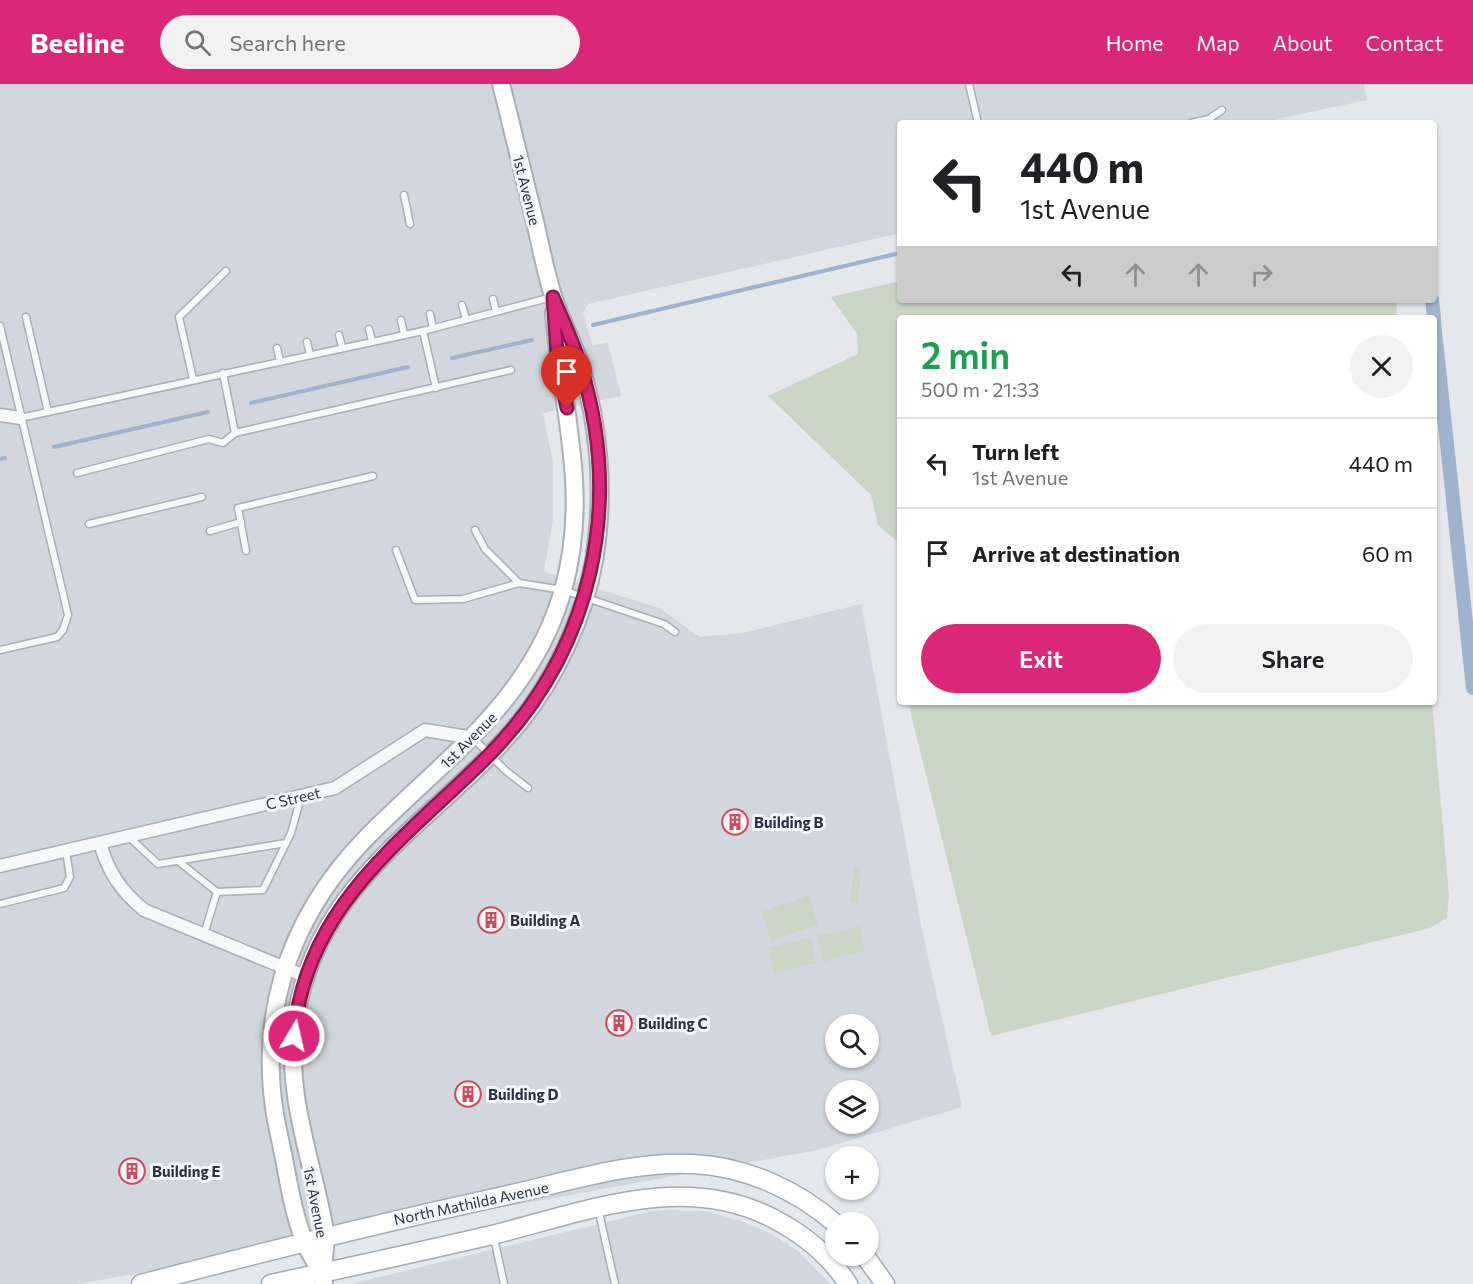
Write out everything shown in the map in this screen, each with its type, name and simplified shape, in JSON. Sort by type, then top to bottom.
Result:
[{"type":"main road","name":"North Mathilda Avenue","points":[[141,1284],[326,1235],[587,1177],[662,1165],[691,1164],[748,1174],[774,1183],[825,1216]]},
{"type":"main road","points":[[271,1284],[323,1279],[597,1208],[646,1198],[688,1195],[734,1201],[784,1224],[806,1239],[829,1260],[848,1284]]},
{"type":"main road","points":[[872,1266],[885,1284]]},
{"type":"street","name":"1st Avenue","points":[[323,1279],[326,1235],[293,1084],[295,1022],[319,943],[337,910],[382,855],[490,754],[519,722],[543,690],[572,632],[586,596],[598,526],[600,486],[597,449],[580,364],[553,297],[501,84]]},
{"type":"street","name":"1st Avenue","points":[[323,1279],[304,1241],[270,1086],[269,1048],[285,968],[298,933],[339,868],[365,839],[473,738],[501,707],[523,677],[546,632],[563,590],[575,523],[576,488],[568,416],[558,367],[553,297]]},
{"type":"street","points":[[0,415],[20,418]]},
{"type":"street","name":"C Street","points":[[0,866],[335,788],[425,730],[473,738]]},
{"type":"street","points":[[100,843],[113,878],[126,895],[144,910],[307,977]]},
{"type":"lane","points":[[969,84],[977,120]]},
{"type":"lane","points":[[1204,120],[1222,110]]},
{"type":"lane","points":[[404,195],[410,224]]},
{"type":"lane","points":[[193,379],[179,317],[225,270]]},
{"type":"lane","points":[[20,418],[423,331],[553,297]]},
{"type":"lane","points":[[493,299],[496,311]]},
{"type":"lane","points":[[462,305],[466,319]]},
{"type":"lane","points":[[430,314],[433,328]]},
{"type":"lane","points":[[26,317],[48,412]]},
{"type":"lane","points":[[400,320],[404,334]]},
{"type":"lane","points":[[0,326],[68,615],[63,630],[57,637],[0,650]]},
{"type":"lane","points":[[369,329],[372,341]]},
{"type":"lane","points":[[423,331],[436,388]]},
{"type":"lane","points":[[339,335],[342,347]]},
{"type":"lane","points":[[307,342],[310,355]]},
{"type":"lane","points":[[277,348],[280,361]]},
{"type":"lane","points":[[243,359],[245,368]]},
{"type":"lane","points":[[77,472],[209,439],[223,443],[235,433],[511,370]]},
{"type":"lane","points":[[223,373],[235,433]]},
{"type":"lane","points":[[246,551],[238,508],[373,476]]},
{"type":"lane","points":[[89,524],[202,496]]},
{"type":"lane","points":[[210,531],[240,522]]},
{"type":"lane","points":[[475,530],[485,549],[519,583]]},
{"type":"lane","points":[[396,550],[415,600],[463,599],[519,583],[586,596],[664,624],[675,632]]},
{"type":"lane","points":[[473,738],[528,788]]},
{"type":"lane","points":[[178,861],[217,892],[263,890],[286,843],[301,796]]},
{"type":"lane","points":[[129,837],[158,864],[286,843]]},
{"type":"lane","points":[[0,904],[64,888],[70,877],[66,851]]},
{"type":"lane","points":[[204,934],[217,892]]},
{"type":"lane","points":[[597,1208],[615,1284]]},
{"type":"lane","points":[[493,1234],[504,1284]]},
{"type":"shaded area","points":[[0,84],[1364,84],[1367,100],[1274,120],[897,120],[897,234],[588,304],[583,313],[592,345],[608,343],[621,396],[543,413],[553,463],[553,519],[544,572],[659,608],[700,637],[743,633],[861,604],[922,930],[962,1107],[879,1132],[879,1080],[825,1080],[825,1134],[872,1134],[825,1146],[818,1150],[78,1284],[0,1284]]},
{"type":"shaded area","points":[[656,1210],[706,1211],[744,1222],[770,1233],[798,1251],[830,1284],[351,1284]]},
{"type":"green space","points":[[897,282],[897,303],[1396,303],[1397,315],[897,315],[897,541],[878,525],[871,495],[768,396],[858,354],[857,334],[831,297]]},
{"type":"green space","points":[[909,705],[1432,705],[1449,896],[1447,918],[1430,928],[991,1036]]},
{"type":"green space","points":[[854,866],[861,868],[858,903],[850,903]]},
{"type":"green space","points":[[809,896],[818,925],[771,940],[762,912]]},
{"type":"green space","points":[[860,926],[865,951],[823,962],[817,936]]},
{"type":"green space","points":[[811,937],[816,963],[774,973],[768,948]]},
{"type":"waterway","points":[[593,325],[897,254]]},
{"type":"waterway","points":[[1432,303],[1434,315]]},
{"type":"waterway","points":[[452,358],[532,340]]},
{"type":"waterway","points":[[1437,350],[1473,688]]},
{"type":"waterway","points":[[251,403],[408,367]]},
{"type":"waterway","points":[[54,447],[208,412]]},
{"type":"waterway","points":[[0,459],[5,458]]},
{"type":"place","name":"Building B","points":[[735,822]]},
{"type":"place","name":"Building A","points":[[491,920]]},
{"type":"place","name":"Building C","points":[[619,1023]]},
{"type":"place","name":"Building D","points":[[468,1094]]},
{"type":"place","name":"Building E","points":[[132,1171]]},
{"type":"route","points":[[294,1036],[295,1022],[307,977],[319,943],[337,910],[382,855],[490,754],[519,722],[543,690],[572,632],[586,596],[598,526],[600,486],[597,449],[580,364],[553,297],[558,367],[567,408]]}]
